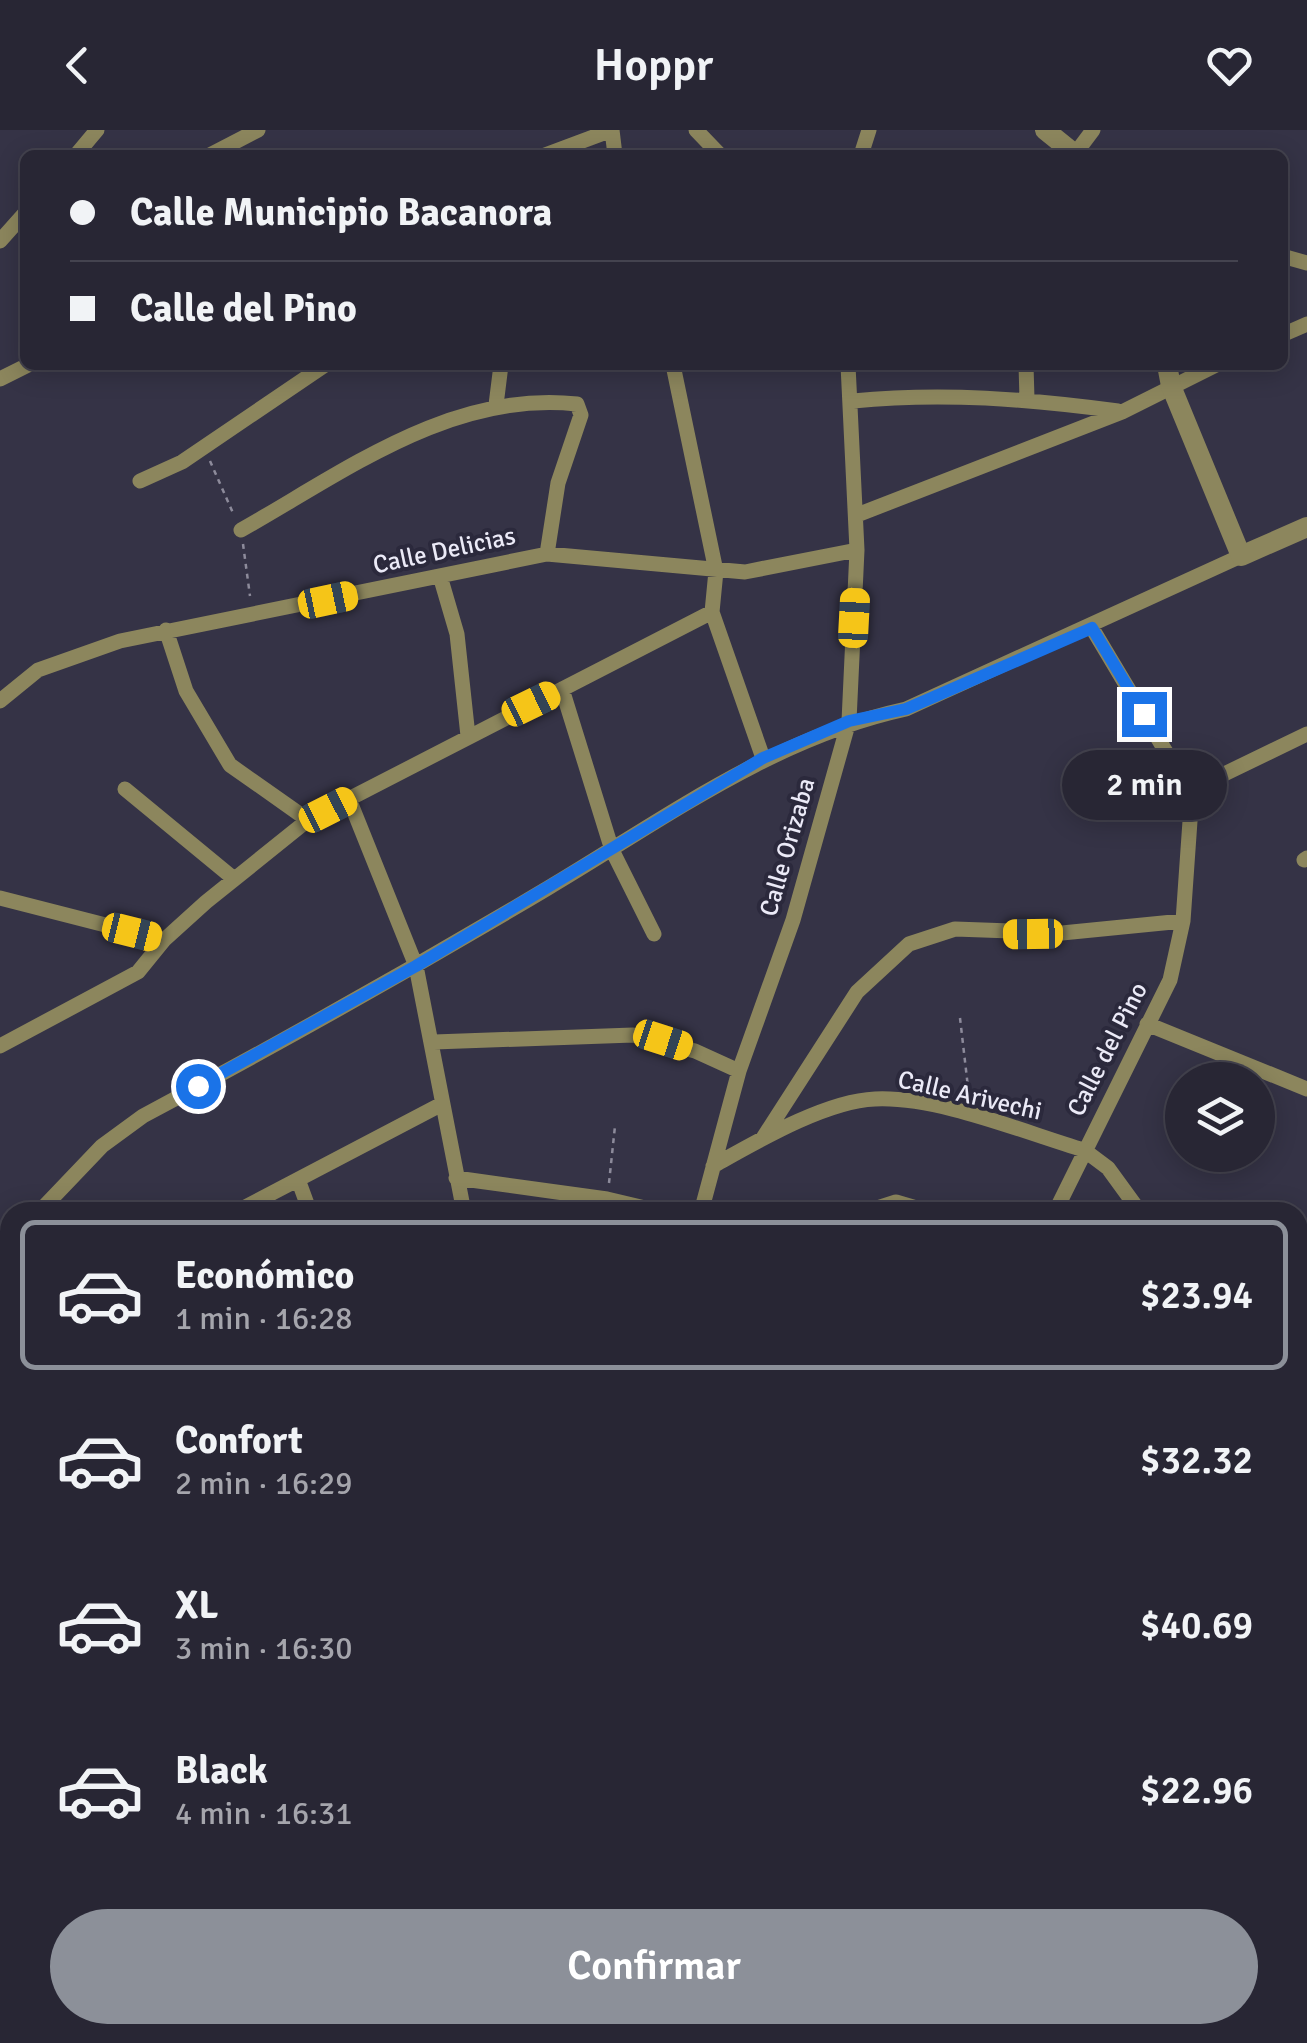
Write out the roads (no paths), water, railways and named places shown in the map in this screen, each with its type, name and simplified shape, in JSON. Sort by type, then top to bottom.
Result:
[{"type":"street","points":[[80,150],[97,130]]},
{"type":"street","points":[[220,150],[258,130]]},
{"type":"street","points":[[558,150],[612,130]]},
{"type":"street","points":[[696,130],[715,150]]},
{"type":"street","points":[[1045,130],[1069,150]]},
{"type":"street","points":[[0,241],[20,219]]},
{"type":"street","points":[[140,481],[182,462],[318,370]]},
{"type":"street","points":[[496,405],[500,370]]},
{"type":"street","points":[[674,370],[716,571],[712,612],[763,758]]},
{"type":"street","name":"Calle Orizaba","points":[[704,1202],[738,1070],[793,920],[849,721],[857,515],[849,370]]},
{"type":"street","points":[[1026,370],[1027,399]]},
{"type":"street","points":[[857,515],[1122,412],[1169,375],[1242,556]]},
{"type":"street","points":[[853,401],[922,394],[1027,399],[1122,412]]},
{"type":"street","points":[[241,530],[420,430],[496,405],[577,404],[582,415],[558,483],[547,554]]},
{"type":"street","points":[[49,1202],[102,1146],[143,1116],[416,966],[763,758],[849,721],[906,709],[1092,628],[1307,527]]},
{"type":"street","name":"Calle Delicias","points":[[0,701],[22,679],[48,666],[166,630],[252,617],[547,554],[745,572],[857,550]]},
{"type":"street","points":[[440,576],[458,634],[468,736]]},
{"type":"street","points":[[0,1046],[138,972],[164,940],[233,878],[308,820],[712,612]]},
{"type":"street","points":[[1092,628],[1187,792],[1307,734]]},
{"type":"street","points":[[166,630],[186,690],[230,765],[308,820]]},
{"type":"street","points":[[562,689],[612,850],[654,934]]},
{"type":"street","points":[[125,789],[233,878]]},
{"type":"street","name":"Calle del Pino","points":[[1059,1202],[1170,980],[1183,921],[1187,792]]},
{"type":"street","points":[[349,799],[416,966],[434,1042],[462,1202]]},
{"type":"street","points":[[0,898],[164,940]]},
{"type":"street","points":[[763,1138],[857,992],[909,944],[956,929],[1062,933],[1183,921]]},
{"type":"street","points":[[1148,1024],[1307,1089]]},
{"type":"street","points":[[434,1042],[632,1035],[695,1051],[738,1070]]},
{"type":"street","name":"Calle Arivechi","points":[[713,1166],[763,1138],[872,1099],[910,1101],[1084,1150],[1108,1168],[1133,1202]]},
{"type":"street","points":[[257,1202],[442,1104]]},
{"type":"street","points":[[456,1178],[620,1202]]},
{"type":"street","points":[[299,1182],[306,1202]]}]
